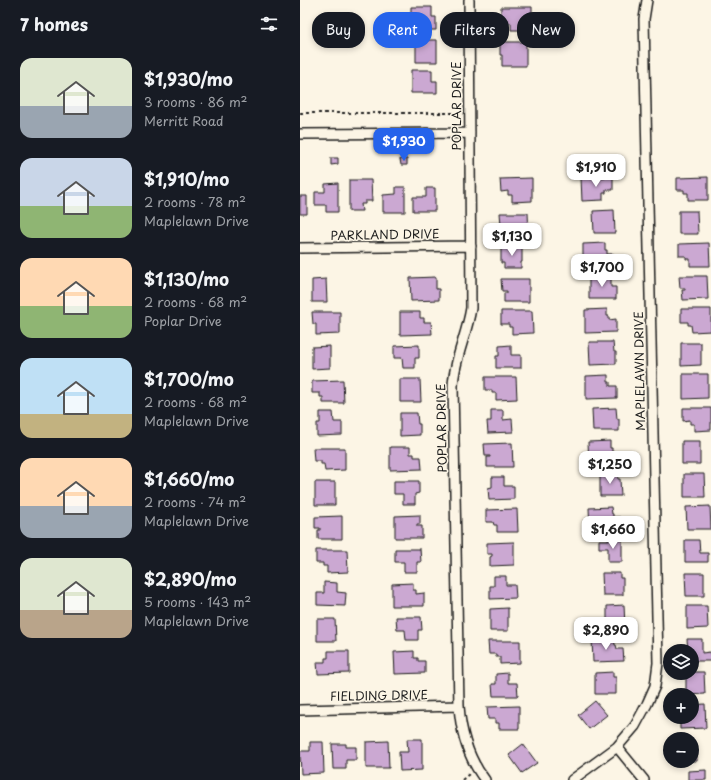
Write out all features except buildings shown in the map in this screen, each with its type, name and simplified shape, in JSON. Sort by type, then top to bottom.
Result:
[{"type":"street","name":"POPLAR DRIVE","points":[[469,0],[471,308],[468,326],[457,360],[452,386],[459,706],[462,731],[467,747],[476,768],[485,780]]},
{"type":"street","name":"MAPLELAWN DRIVE","points":[[572,780],[617,747],[636,726],[655,686],[658,663],[644,27],[647,0]]},
{"type":"street","points":[[300,134],[470,134]]},
{"type":"street","name":"PARKLAND DRIVE","points":[[300,248],[471,246]]},
{"type":"street","name":"FIELDING DRIVE","points":[[300,710],[459,706]]},
{"type":"street","points":[[617,747],[644,780]]},
{"type":"path","points":[[300,113],[454,113]]}]
